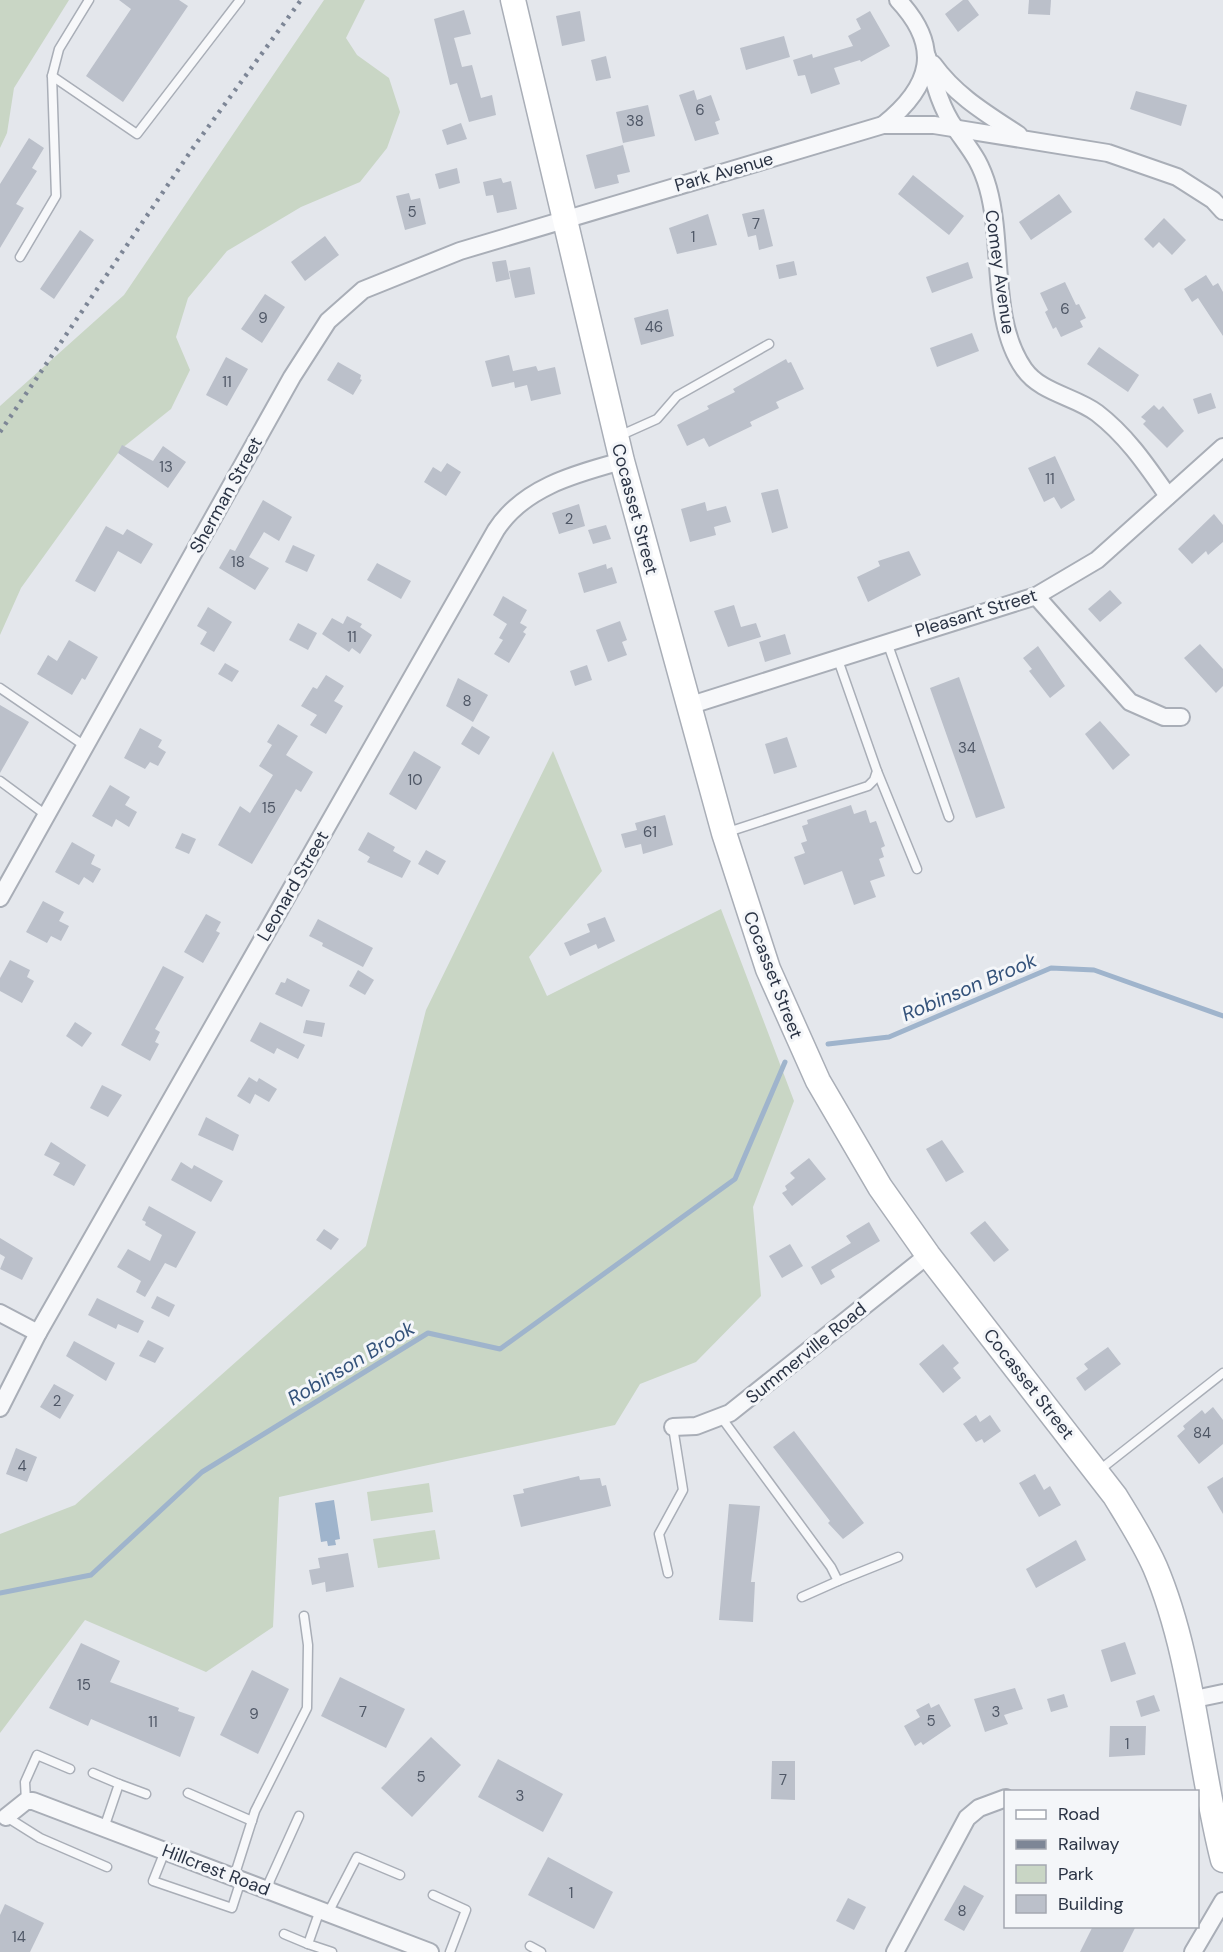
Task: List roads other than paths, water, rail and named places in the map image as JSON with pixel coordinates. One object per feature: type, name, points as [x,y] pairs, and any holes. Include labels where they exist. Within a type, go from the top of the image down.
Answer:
[{"type":"main road","name":"Cocasset Street","points":[[513,0],[622,461],[688,706],[754,931],[798,1042],[859,1155],[928,1255],[1097,1472],[1137,1531],[1155,1568],[1178,1641],[1190,1700],[1203,1801],[1223,1860]]},
{"type":"street","points":[[898,0],[919,24],[944,109],[955,128]]},
{"type":"street","name":"Park Avenue","points":[[884,125],[900,111],[914,93],[927,56]]},
{"type":"street","points":[[927,56],[945,81],[965,100],[1023,138]]},
{"type":"street","name":"Park Avenue","points":[[564,219],[884,125],[934,125],[1108,153],[1155,168],[1195,188],[1213,200],[1223,211]]},
{"type":"street","name":"Comey Avenue","points":[[955,128],[970,145],[981,166],[988,189],[996,231],[1003,323],[1016,357],[1026,372],[1045,388],[1088,407],[1115,429],[1134,449],[1168,496]]},
{"type":"street","name":"Sherman Street","points":[[0,898],[286,387],[328,321],[363,290],[460,251],[564,219]]},
{"type":"street","name":"Pleasant Street","points":[[688,706],[887,641],[1036,596],[1097,560],[1223,447]]},
{"type":"street","name":"Leonard Street","points":[[0,1408],[38,1333],[506,514],[518,503],[571,475],[622,461]]},
{"type":"street","points":[[1036,596],[1130,702],[1164,717],[1181,717]]},
{"type":"street","name":"Summerville Road","points":[[673,1427],[696,1426],[721,1418],[928,1255]]},
{"type":"street","points":[[0,1313],[38,1333]]},
{"type":"street","points":[[1190,1700],[1223,1693]]},
{"type":"street","points":[[895,1952],[967,1818],[979,1808],[1004,1798]]},
{"type":"street","points":[[3,1815],[26,1801]]},
{"type":"street","name":"Hillcrest Road","points":[[26,1801],[33,1801],[324,1911],[402,1947],[430,1952]]},
{"type":"street","points":[[1193,1952],[1223,1900]]},
{"type":"lane","points":[[20,257],[56,195],[52,76],[59,49],[89,0]]},
{"type":"lane","points":[[52,76],[137,134],[240,0]]},
{"type":"lane","points":[[616,437],[657,419],[677,396],[769,344]]},
{"type":"lane","points":[[887,641],[949,818]]},
{"type":"lane","points":[[837,657],[878,771],[917,869]]},
{"type":"lane","points":[[0,688],[85,746]]},
{"type":"lane","points":[[724,833],[868,786],[878,771]]},
{"type":"lane","points":[[0,781],[46,815]]},
{"type":"lane","points":[[1097,1472],[1223,1373]]},
{"type":"lane","points":[[721,1418],[831,1568],[838,1581]]},
{"type":"lane","points":[[668,1573],[659,1534],[683,1490],[673,1427]]},
{"type":"lane","points":[[802,1597],[898,1557]]},
{"type":"lane","points":[[165,1851],[153,1881],[232,1908],[252,1821],[307,1708],[308,1645],[304,1616]]},
{"type":"lane","points":[[26,1801],[25,1782],[37,1755],[70,1769]]},
{"type":"lane","points":[[93,1773],[146,1794]]},
{"type":"lane","points":[[104,1828],[119,1784]]},
{"type":"lane","points":[[188,1793],[252,1821]]},
{"type":"lane","points":[[3,1815],[40,1838],[106,1867]]},
{"type":"lane","points":[[267,1889],[299,1816]]},
{"type":"lane","points":[[308,1944],[324,1911],[357,1857],[400,1875]]},
{"type":"lane","points":[[433,1896],[466,1910],[450,1952]]},
{"type":"lane","points":[[284,1934],[332,1952]]},
{"type":"lane","points":[[530,1946],[541,1952]]},
{"type":"water","points":[[334,1500],[340,1539],[335,1540],[336,1545],[328,1546],[327,1541],[321,1542],[315,1503]]},
{"type":"waterway","name":"Robinson Brook","points":[[828,1044],[889,1037],[1051,968],[1094,970],[1223,1016]]},
{"type":"waterway","name":"Robinson Brook","points":[[0,1593],[91,1575],[202,1472],[428,1333],[500,1349],[735,1179],[785,1062]]},
{"type":"railway","points":[[0,432],[195,145],[301,0]]}]
